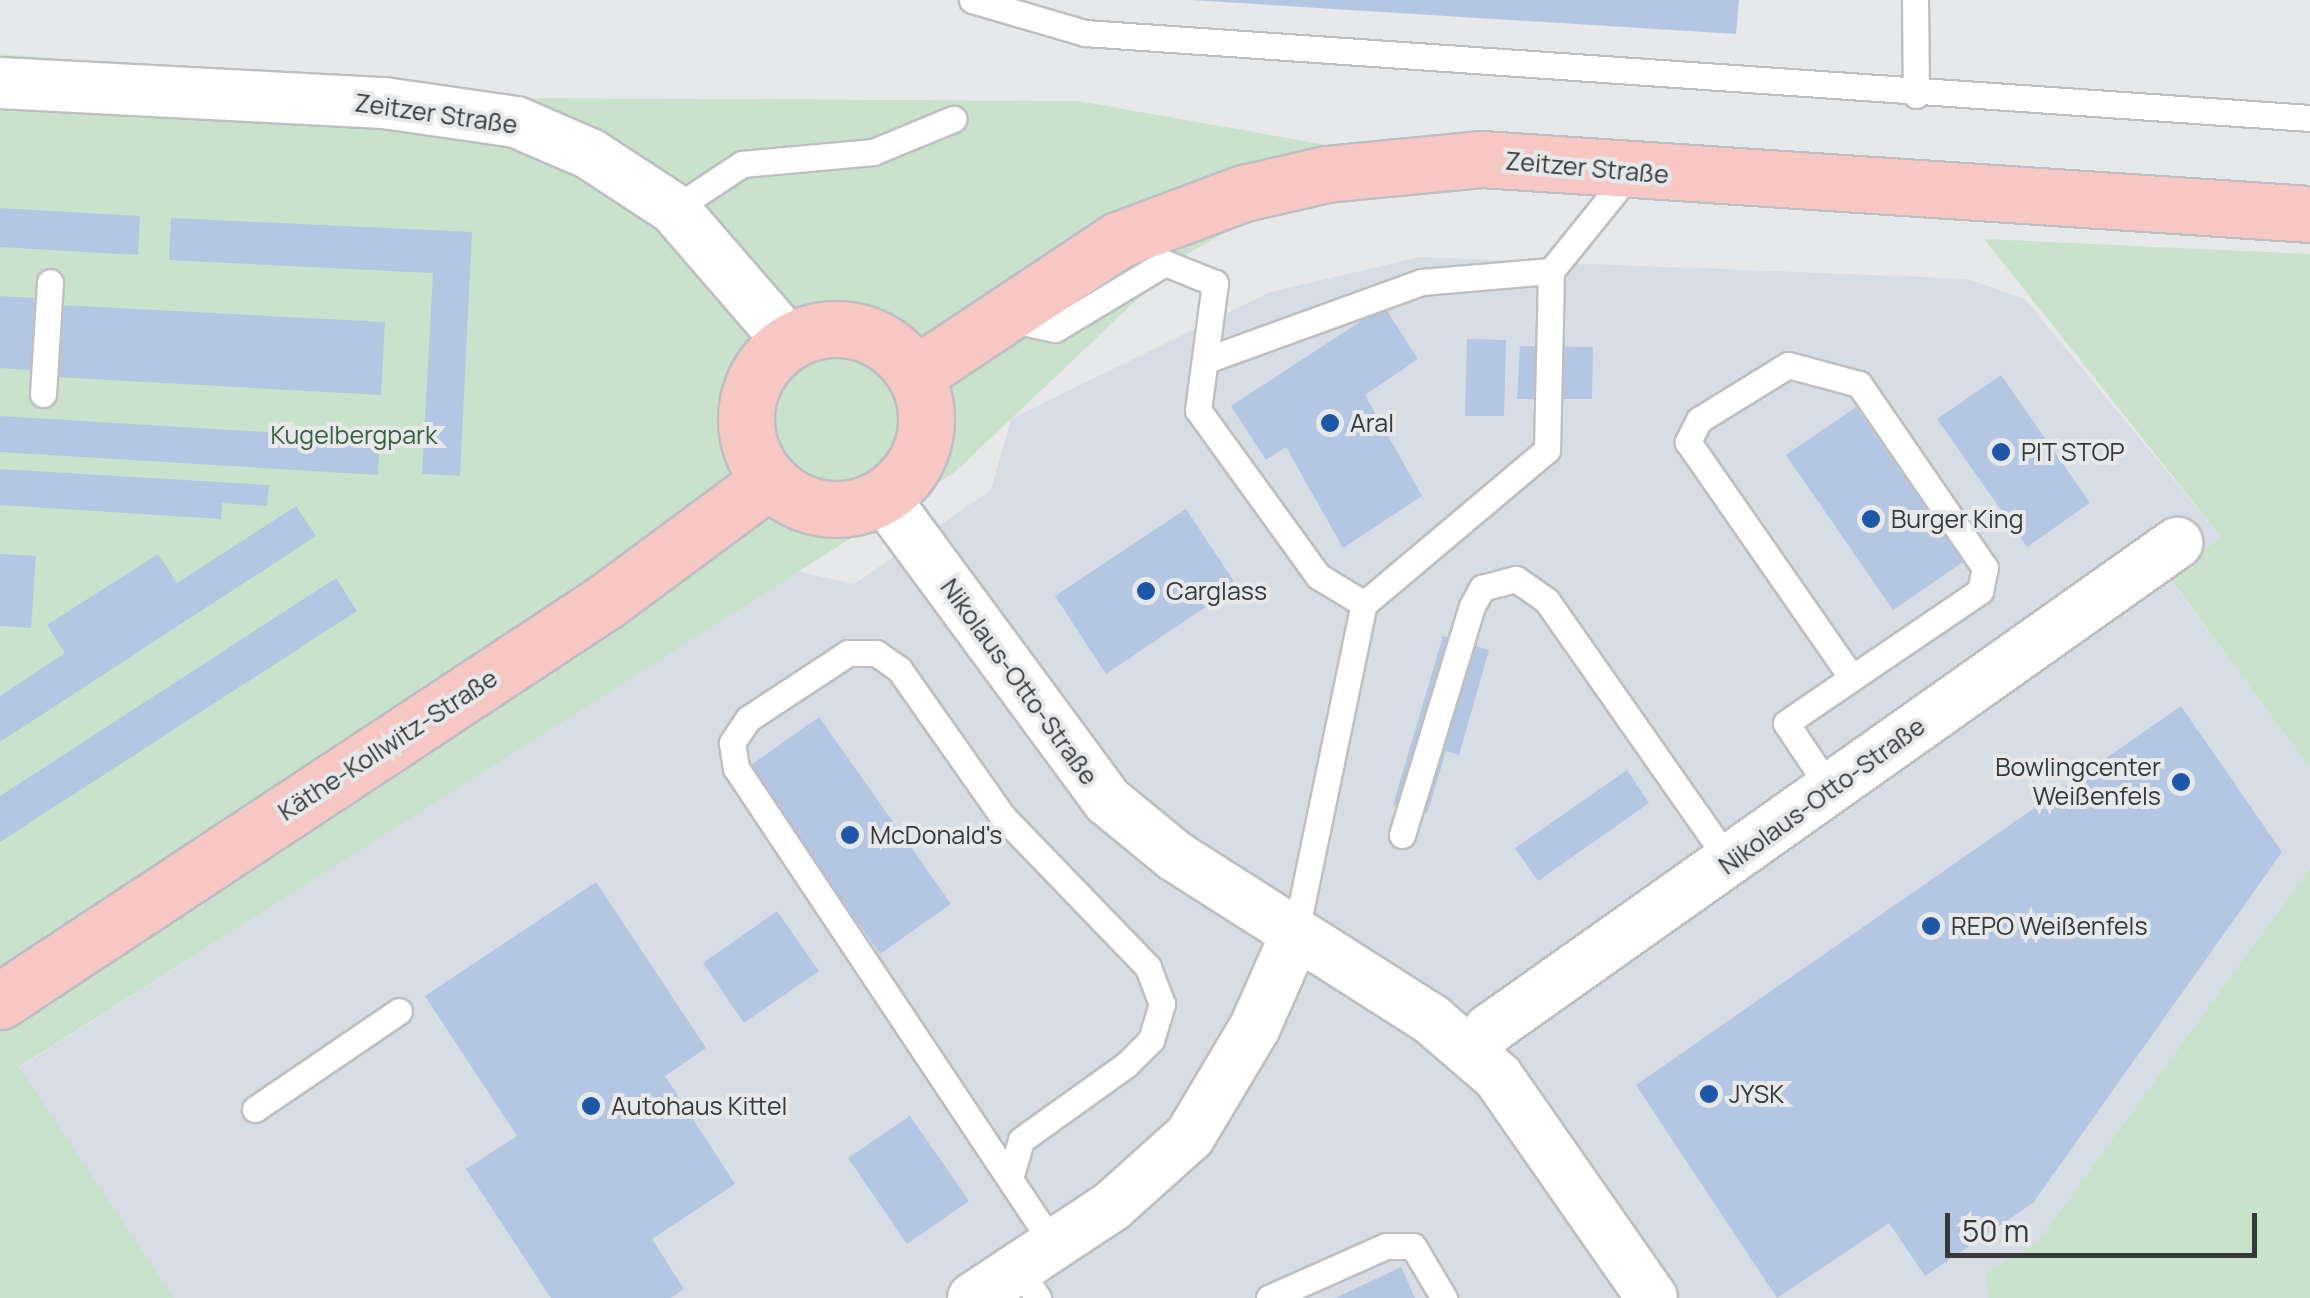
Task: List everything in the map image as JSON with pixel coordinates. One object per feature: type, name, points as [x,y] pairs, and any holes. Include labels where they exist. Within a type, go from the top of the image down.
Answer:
[{"type":"main road","name":"Zeitzer Straße","points":[[915,375],[1118,240],[1289,181],[1482,159],[1631,172],[2310,214]]},
{"type":"main road","points":[[858,331],[891,348],[915,375],[923,442],[882,496],[823,508],[770,480],[752,450],[749,398],[788,342],[858,331]]},
{"type":"main road","name":"Käthe-Kollwitz-Straße","points":[[0,1001],[605,602],[770,480]]},
{"type":"street","name":"Zeitzer Straße","points":[[0,83],[384,103],[516,122],[590,154],[674,208],[788,342]]},
{"type":"street","name":"Nikolaus-Otto-Straße","points":[[882,496],[1108,801],[1295,936],[1470,1053],[1498,1077],[1652,1298]]},
{"type":"street","name":"Nikolaus-Otto-Straße","points":[[1470,1053],[1490,1029],[2177,543]]},
{"type":"street","points":[[972,1298],[1037,1270],[1190,1136],[1256,1027],[1295,936]]},
{"type":"lane","points":[[972,0],[1086,33],[1916,94],[2310,118]]},
{"type":"lane","points":[[1915,0],[1916,94]]},
{"type":"lane","points":[[674,208],[742,164],[873,152],[954,119]]},
{"type":"lane","points":[[1295,936],[1364,604],[1547,450],[1551,270],[1631,172]]},
{"type":"lane","points":[[999,318],[1054,328],[1165,263],[1214,283],[1209,359],[1198,410],[1318,576],[1364,604]]},
{"type":"lane","points":[[1209,359],[1422,282],[1551,270]]},
{"type":"lane","points":[[43,394],[50,282]]},
{"type":"lane","points":[[1830,789],[1786,723],[1980,591],[1985,568],[1859,384],[1788,365],[1699,420],[1688,442],[1852,678]]},
{"type":"lane","points":[[1402,835],[1472,606],[1482,588],[1516,579],[1547,601],[1730,862]]},
{"type":"lane","points":[[1011,1175],[1021,1140],[1127,1064],[1150,1040],[1162,1004],[1148,967],[1003,817],[899,669],[876,653],[848,653],[748,719],[732,743],[736,768],[1011,1175],[1037,1270]]},
{"type":"lane","points":[[256,1109],[399,1011]]},
{"type":"lane","points":[[1270,1298],[1386,1246],[1413,1246],[1444,1298]]},
{"type":"shaded area","points":[[1420,257],[1968,279],[2025,299],[2221,537],[2170,579],[2310,768],[2310,868],[2037,1243],[1986,1273],[1988,1298],[174,1298],[19,1068],[796,571],[854,584],[991,490],[1011,419],[1270,292]]},
{"type":"green space","name":"Kugelbergpark","points":[[0,54],[519,98],[1078,101],[1366,152],[1182,257],[955,472],[19,1067],[174,1298],[0,1298]]},
{"type":"green space","points":[[1984,239],[2310,254],[2310,768],[2170,578],[2221,537]]},
{"type":"green space","points":[[2310,868],[2310,1298],[1988,1298],[1986,1273],[2037,1243]]},
{"type":"building","points":[[1191,0],[1739,0],[1736,34]]},
{"type":"building","points":[[0,208],[140,216],[138,255],[0,247]]},
{"type":"building","points":[[171,218],[472,232],[460,476],[422,474],[433,273],[169,260]]},
{"type":"building","points":[[0,296],[35,298],[31,370],[0,368]]},
{"type":"building","points":[[60,305],[385,322],[381,395],[56,377]]},
{"type":"building","points":[[1384,306],[1418,359],[1365,395],[1422,496],[1343,548],[1286,447],[1266,460],[1231,406]]},
{"type":"building","points":[[1467,339],[1506,340],[1504,416],[1465,416]]},
{"type":"building","points":[[1520,346],[1593,347],[1592,399],[1517,399]]},
{"type":"building","points":[[2001,375],[2090,503],[2027,547],[1937,419]]},
{"type":"building","points":[[1856,407],[1963,562],[1893,610],[1786,455]]},
{"type":"building","points":[[0,416],[380,439],[378,475],[0,452]]},
{"type":"building","points":[[0,469],[269,485],[267,506],[222,503],[221,519],[0,505]]},
{"type":"building","points":[[296,506],[316,536],[0,742],[0,696],[65,653],[47,625],[158,554],[177,583]]},
{"type":"building","name":"Carglass","points":[[1186,509],[1237,586],[1106,674],[1055,596]]},
{"type":"building","points":[[0,554],[36,556],[31,628],[0,626]]},
{"type":"building","points":[[336,578],[357,611],[0,842],[0,796]]},
{"type":"building","points":[[1443,636],[1489,650],[1459,755],[1446,751],[1427,814],[1393,805]]},
{"type":"building","points":[[2181,706],[2282,852],[2033,1203],[1925,1276],[1889,1223],[1777,1298],[1636,1085]]},
{"type":"building","name":"McDonald's","points":[[819,717],[951,904],[880,954],[748,767]]},
{"type":"building","points":[[1627,770],[1649,803],[1538,881],[1515,848]]},
{"type":"building","name":"Autohaus Kittel","points":[[596,882],[706,1048],[665,1076],[735,1184],[652,1239],[684,1289],[671,1298],[551,1298],[466,1169],[517,1136],[425,996]]},
{"type":"building","points":[[777,911],[819,971],[744,1023],[703,963]]},
{"type":"building","points":[[910,1116],[969,1201],[907,1244],[848,1158]]},
{"type":"building","points":[[1401,1267],[1415,1298],[1335,1298]]},
{"type":"place","name":"Aral","points":[[1330,423]]},
{"type":"place","name":"PIT STOP","points":[[2001,452]]},
{"type":"place","name":"Burger King","points":[[1871,519]]},
{"type":"place","name":"Carglass","points":[[1146,591]]},
{"type":"place","name":"Bowlingcenter Weißenfels","points":[[2181,782]]},
{"type":"place","name":"McDonald's","points":[[850,835]]},
{"type":"place","name":"REPO Weißenfels","points":[[1931,926]]},
{"type":"place","name":"JYSK","points":[[1709,1094]]},
{"type":"place","name":"Autohaus Kittel","points":[[591,1106]]}]
